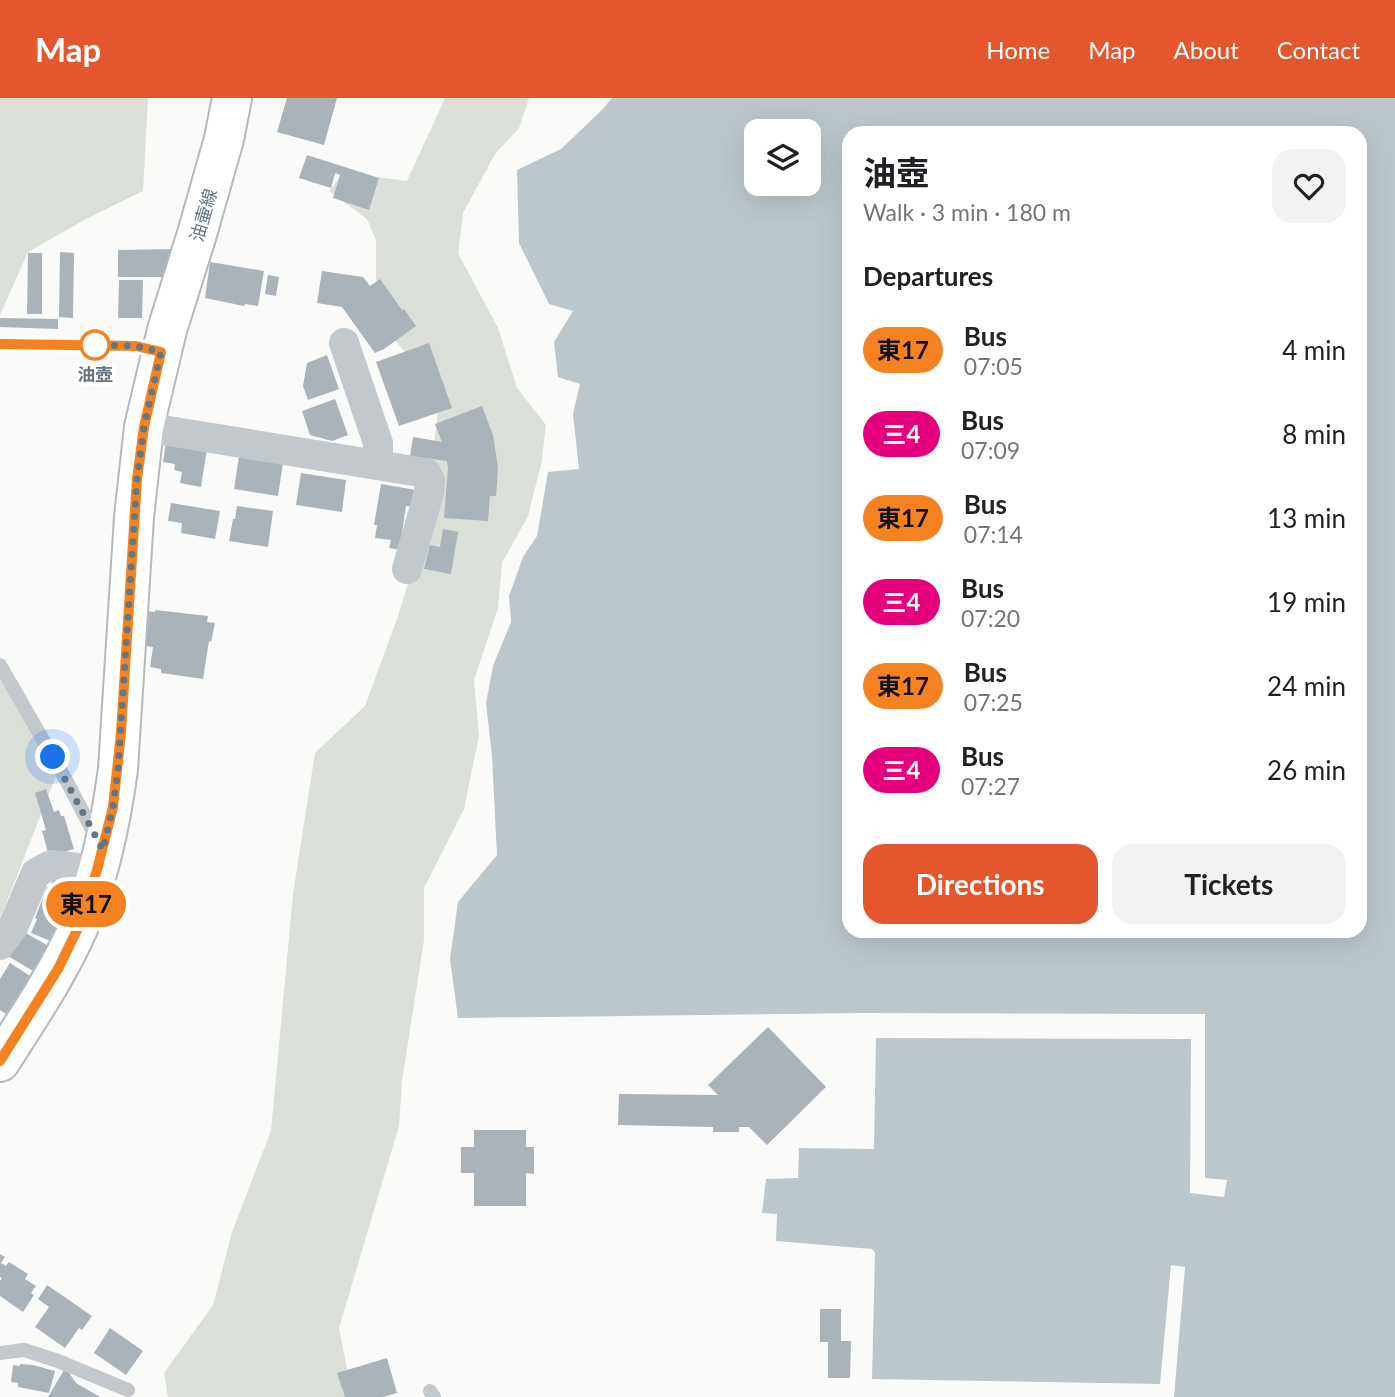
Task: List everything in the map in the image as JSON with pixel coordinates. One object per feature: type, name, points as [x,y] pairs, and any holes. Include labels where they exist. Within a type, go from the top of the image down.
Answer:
[{"type":"main road","name":"油壷線","points":[[0,1062],[58,969],[80,924],[113,807],[118,769],[134,517],[144,427],[164,341],[224,139],[232,98]]},
{"type":"street","points":[[344,342],[378,443],[378,465]]},
{"type":"street","points":[[144,427],[425,473],[430,480],[429,493],[407,569]]},
{"type":"street","points":[[0,945],[13,927],[36,873],[51,865],[100,860]]},
{"type":"lane","points":[[0,344],[136,346],[164,341]]},
{"type":"lane","points":[[0,666],[66,780],[100,860]]},
{"type":"lane","points":[[0,1353],[24,1350],[128,1390]]},
{"type":"shaded area","points":[[0,98],[148,98],[143,191],[28,252],[0,315]]},
{"type":"shaded area","points":[[445,98],[529,98],[519,128],[495,154],[463,213],[458,253],[498,328],[517,388],[546,425],[541,465],[528,516],[502,563],[498,608],[474,680],[479,736],[464,809],[424,888],[424,940],[402,1081],[399,1126],[339,1328],[349,1378],[357,1397],[168,1397],[164,1373],[213,1305],[232,1232],[271,1131],[293,894],[315,753],[365,706],[398,616],[423,535],[440,395],[395,340],[376,279],[376,240],[367,219],[329,191],[344,173],[407,181]]},
{"type":"shaded area","points":[[612,98],[1395,98],[1395,1397],[1174,1397],[1185,1267],[1171,1265],[1160,1384],[872,1379],[875,1253],[872,1249],[776,1241],[777,1214],[762,1213],[766,1179],[798,1178],[799,1148],[874,1149],[876,1038],[1191,1039],[1190,1193],[1224,1197],[1227,1180],[1205,1178],[1205,1014],[863,1013],[458,1018],[450,959],[458,902],[497,855],[492,756],[486,703],[493,666],[511,622],[509,596],[523,557],[537,536],[548,472],[579,469],[573,414],[580,384],[558,377],[554,342],[573,311],[549,304],[519,243],[517,170],[561,149]]},
{"type":"shaded area","points":[[0,680],[63,758],[0,919]]},
{"type":"building","points":[[287,98],[337,98],[324,145],[277,132]]},
{"type":"building","points":[[307,155],[379,178],[369,210],[333,198],[340,175],[335,173],[331,188],[299,178]]},
{"type":"building","points":[[174,249],[168,277],[118,277],[118,250]]},
{"type":"building","points":[[60,252],[74,253],[73,318],[59,317]]},
{"type":"building","points":[[28,253],[42,253],[42,314],[27,314]]},
{"type":"building","points":[[210,262],[264,271],[258,306],[205,298]]},
{"type":"building","points":[[322,271],[363,277],[370,286],[380,279],[416,326],[375,353],[342,307],[317,303]]},
{"type":"building","points":[[268,275],[279,277],[276,296],[265,294]]},
{"type":"building","points":[[119,280],[143,280],[142,318],[118,318]]},
{"type":"building","points":[[0,318],[58,319],[58,329],[0,327]]},
{"type":"building","points":[[429,343],[452,408],[399,426],[376,362]]},
{"type":"building","points":[[327,355],[339,389],[308,400],[303,386],[307,363]]},
{"type":"building","points":[[335,399],[348,435],[332,441],[310,435],[302,411]]},
{"type":"building","points":[[482,406],[493,435],[498,468],[496,496],[490,496],[488,521],[444,518],[447,461],[410,456],[413,437],[442,442],[435,424]]},
{"type":"building","points":[[166,442],[207,449],[201,487],[180,483],[182,472],[174,470],[175,464],[163,462]]},
{"type":"building","points":[[239,456],[283,463],[278,496],[234,489]]},
{"type":"building","points":[[301,473],[346,480],[342,512],[296,505]]},
{"type":"building","points":[[381,484],[416,490],[414,507],[406,506],[402,550],[389,548],[391,540],[375,538],[377,525],[374,525]]},
{"type":"building","points":[[171,503],[220,511],[215,539],[181,533],[182,523],[168,521]]},
{"type":"building","points":[[237,506],[273,511],[268,547],[229,541]]},
{"type":"building","points":[[443,529],[458,532],[451,574],[424,569],[430,545],[440,547]]},
{"type":"building","points":[[147,611],[208,616],[207,622],[215,623],[203,679],[161,673],[161,669],[150,667],[153,647],[145,646]]},
{"type":"building","points":[[46,789],[54,812],[59,810],[61,816],[64,816],[74,849],[49,856],[42,831],[46,830],[35,793]]},
{"type":"building","points":[[54,878],[72,882],[66,897],[70,898],[53,942],[31,933],[47,887],[49,888]]},
{"type":"building","points":[[22,931],[47,945],[33,971],[8,956]]},
{"type":"building","points":[[10,963],[30,976],[6,1014],[0,1010],[0,979]]},
{"type":"building","points":[[768,1027],[826,1087],[767,1145],[749,1127],[739,1127],[739,1132],[713,1132],[713,1127],[618,1125],[619,1094],[718,1095],[708,1085]]},
{"type":"building","points":[[474,1130],[526,1130],[526,1147],[534,1147],[534,1174],[526,1173],[526,1206],[474,1206],[474,1173],[461,1173],[461,1147],[474,1147]]},
{"type":"building","points":[[0,1254],[5,1257],[1,1263],[6,1266],[9,1262],[28,1274],[25,1279],[36,1286],[31,1293],[34,1295],[23,1312],[0,1296]]},
{"type":"building","points":[[47,1285],[92,1316],[82,1330],[79,1328],[65,1348],[35,1327],[49,1307],[38,1299]]},
{"type":"building","points":[[820,1309],[841,1309],[841,1341],[851,1341],[850,1378],[828,1378],[828,1342],[820,1342]]},
{"type":"building","points":[[110,1328],[143,1351],[126,1375],[94,1353]]},
{"type":"building","points":[[387,1358],[397,1393],[383,1397],[345,1397],[337,1373]]},
{"type":"building","points":[[13,1365],[55,1371],[49,1393],[18,1387],[18,1383],[11,1382]]},
{"type":"building","points":[[64,1370],[67,1370],[76,1383],[100,1397],[48,1397]]},
{"type":"bus line","name":"東17","points":[[0,344],[136,346],[161,352],[144,427],[137,479],[121,733],[113,807],[80,924],[58,969],[0,1061]]},
{"type":"place","name":"油壺","points":[[95,345]]},
{"type":"route","points":[[53,757],[103,850],[118,769],[139,462],[161,352],[136,346],[82,345],[95,345]]}]
